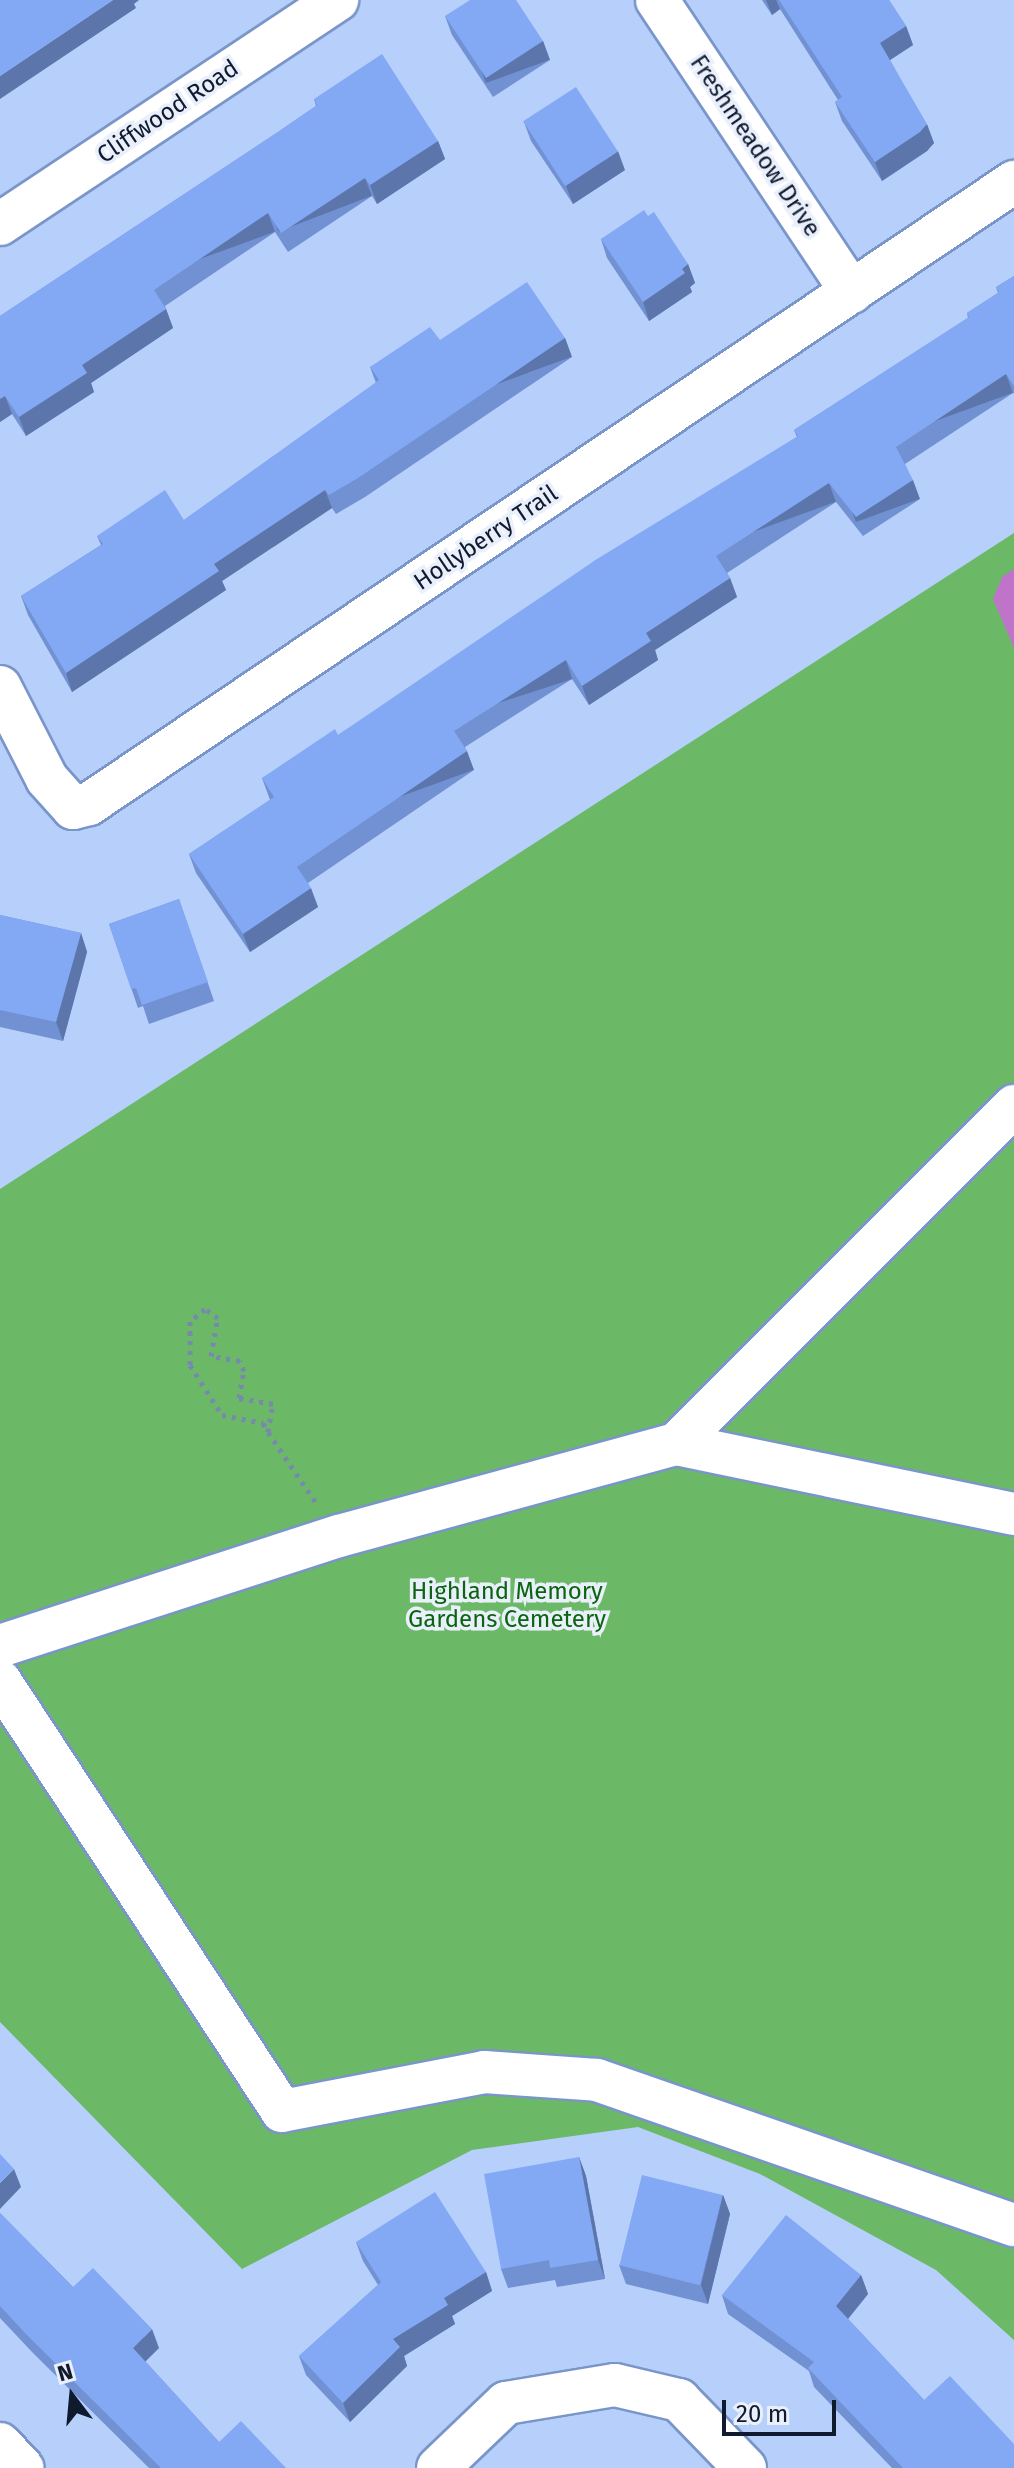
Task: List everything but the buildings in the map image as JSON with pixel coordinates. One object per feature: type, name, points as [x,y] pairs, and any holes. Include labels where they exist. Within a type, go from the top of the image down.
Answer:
[{"type":"street","name":"Cliffwood Road","points":[[0,224],[337,0]]},
{"type":"street","name":"Freshmeadow Drive","points":[[657,0],[852,292]]},
{"type":"street","name":"Hollyberry Trail","points":[[0,687],[47,779],[73,808],[89,804],[1014,182]]},
{"type":"street","points":[[676,1444],[1014,1106]]},
{"type":"street","points":[[0,1646],[339,1536],[676,1444],[1014,1514]]},
{"type":"street","points":[[0,1681],[282,2111],[484,2072],[597,2080],[1014,2225]]},
{"type":"street","points":[[438,2468],[506,2403],[615,2385],[679,2400],[745,2468]]},
{"type":"street","points":[[0,2444],[22,2468]]},
{"type":"path","points":[[268,1432],[273,1404],[239,1398],[244,1371],[240,1361],[211,1356],[218,1318],[205,1309],[190,1321],[190,1365],[222,1415],[263,1423],[268,1432],[339,1536]]},
{"type":"green space","name":"Highland Memory Gardens Cemetery","points":[[1014,533],[1014,2340],[936,2270],[760,2174],[638,2127],[472,2150],[242,2269],[0,2022],[0,1189]]},
{"type":"shaded area","points":[[1014,569],[1014,648],[993,599],[1002,577]]}]
